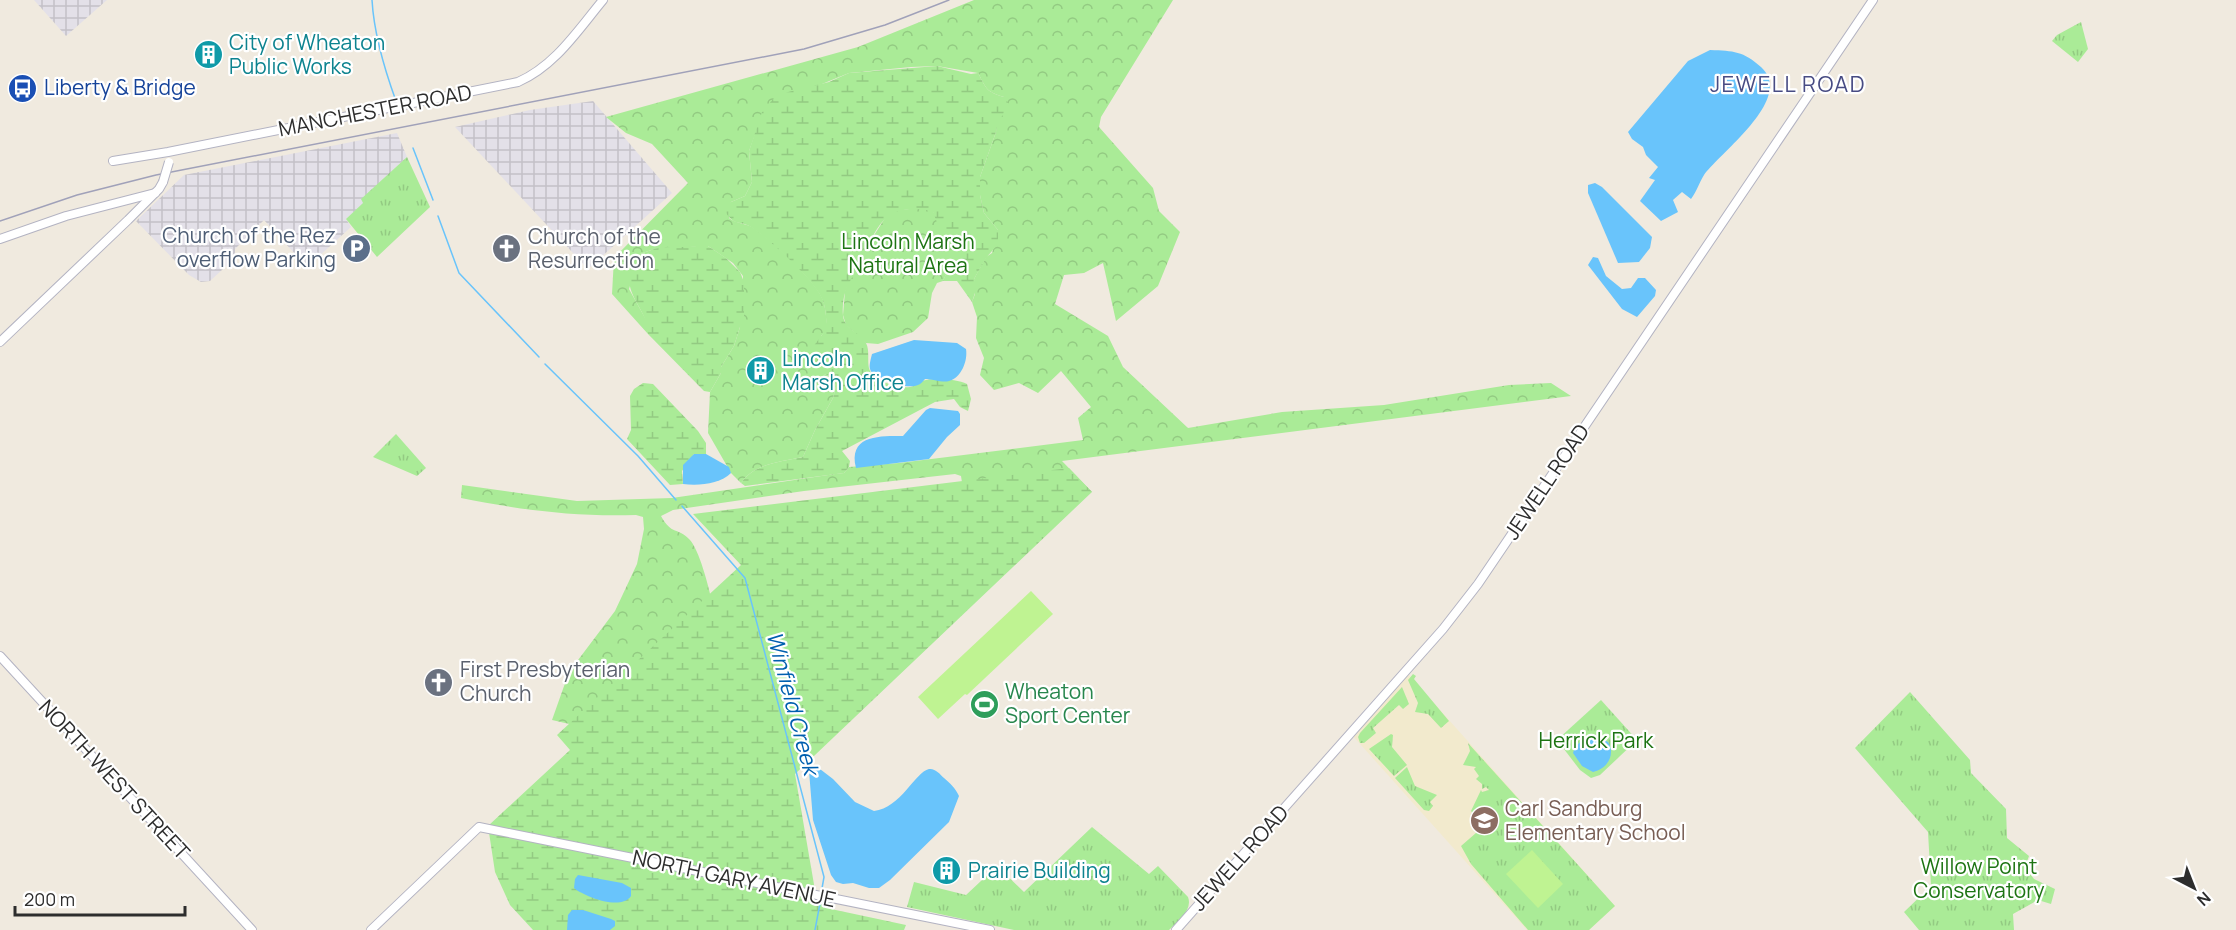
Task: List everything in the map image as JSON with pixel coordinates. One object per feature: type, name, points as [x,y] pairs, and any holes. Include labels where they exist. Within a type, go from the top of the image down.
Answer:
[{"type":"street","name":"MANCHESTER ROAD","points":[[113,161],[518,82],[549,64],[603,0]]},
{"type":"street","name":"JEWELL ROAD","points":[[1176,930],[1443,630],[1478,584],[1873,0]]},
{"type":"street","points":[[0,342],[155,193],[163,182],[169,162],[168,152]]},
{"type":"street","points":[[0,239],[66,216],[155,193]]},
{"type":"street","name":"NORTH WEST STREET","points":[[0,656],[252,930]]},
{"type":"street","name":"NORTH GARY AVENUE","points":[[371,930],[479,827],[990,930]]},
{"type":"shaded area","points":[[34,0],[107,0],[66,36]]},
{"type":"shaded area","points":[[593,101],[672,193],[588,269],[455,127],[530,110]]},
{"type":"shaded area","points":[[397,133],[407,157],[362,199],[364,203],[346,219],[351,227],[307,267],[264,220],[235,249],[235,258],[210,281],[201,282],[189,275],[136,221],[184,175]]},
{"type":"shaded area","name":"Carl Sandburg Elementary School","points":[[1407,673],[1615,906],[1589,930],[1527,930],[1352,735]]},
{"type":"green space","points":[[974,0],[1173,0],[1101,117],[1099,127],[1153,188],[1159,211],[1180,232],[1158,286],[1116,321],[1103,263],[1084,273],[1064,275],[1055,304],[1108,336],[1123,367],[1188,428],[1282,412],[1384,405],[1509,385],[1551,383],[1571,396],[1062,461],[1092,492],[963,489],[961,476],[955,474],[804,491],[673,510],[661,516],[668,526],[685,535],[693,544],[712,602],[578,726],[552,720],[569,672],[615,611],[637,564],[644,529],[643,517],[548,512],[483,502],[461,498],[462,485],[577,501],[672,498],[844,473],[849,467],[1083,440],[1078,418],[1091,407],[1061,371],[1038,393],[1019,383],[994,390],[980,375],[984,358],[976,338],[977,317],[972,302],[975,294],[974,279],[986,257],[992,253],[998,230],[984,213],[980,195],[980,177],[997,123],[1004,110],[1004,97],[987,89],[978,73],[937,66],[849,73],[817,86],[756,132],[749,151],[752,182],[745,196],[731,202],[729,218],[758,231],[791,260],[811,282],[823,300],[828,329],[821,336],[824,374],[832,377],[836,386],[833,398],[803,457],[761,467],[741,483],[731,473],[708,433],[710,392],[721,373],[721,367],[734,346],[740,327],[743,276],[733,263],[708,246],[654,249],[640,254],[629,289],[649,325],[648,334],[612,294],[614,258],[688,183],[652,144],[626,133],[606,117],[858,47]]},
{"type":"green space","points":[[2081,22],[2088,49],[2078,62],[2052,41],[2057,35]]},
{"type":"green space","points":[[937,66],[971,74],[978,73],[987,89],[1004,97],[1009,104],[998,123],[980,177],[980,195],[984,213],[998,230],[998,244],[986,258],[974,279],[977,287],[972,302],[957,281],[943,281],[947,272],[948,254],[933,212],[914,209],[897,212],[886,218],[871,240],[847,287],[843,300],[843,316],[847,325],[866,343],[870,371],[875,377],[900,387],[912,386],[931,379],[963,382],[967,384],[971,399],[968,411],[960,407],[954,399],[935,402],[842,451],[850,461],[844,473],[745,486],[741,483],[761,467],[803,457],[833,398],[836,386],[832,377],[824,374],[812,364],[813,347],[827,328],[824,304],[819,293],[802,272],[769,241],[751,227],[731,219],[725,211],[731,202],[745,196],[752,182],[749,151],[762,112],[774,98],[788,92],[829,82],[849,73]]},
{"type":"green space","points":[[407,157],[430,207],[377,257],[346,219],[363,203],[361,199]]},
{"type":"green space","name":"Lincoln Marsh Natural Area","points":[[924,208],[933,211],[944,234],[949,257],[943,281],[937,283],[932,293],[928,318],[913,332],[878,344],[866,343],[846,325],[843,315],[845,291],[849,280],[862,262],[869,243],[887,215],[895,210]]},
{"type":"green space","points":[[708,246],[726,258],[740,272],[744,282],[744,324],[740,327],[734,346],[721,367],[721,373],[710,392],[704,391],[648,334],[645,319],[629,281],[632,262],[640,254],[660,248]]},
{"type":"green space","points":[[643,383],[653,384],[698,431],[706,443],[706,454],[694,454],[682,471],[683,484],[670,485],[627,439],[631,430],[630,396],[634,389]]},
{"type":"green space","points":[[396,434],[426,468],[417,476],[373,457]]},
{"type":"green space","points":[[1069,468],[1092,492],[795,774],[816,896],[829,898],[831,909],[906,925],[904,930],[533,930],[510,905],[495,872],[488,826],[570,750],[557,735],[741,565],[693,514]]},
{"type":"green space","points":[[1031,591],[1053,614],[967,695],[965,694],[938,719],[918,697]]},
{"type":"green space","points":[[1413,674],[1416,676],[1414,679],[1449,721],[1441,728],[1428,714],[1415,712],[1418,703],[1408,680]]},
{"type":"green space","points":[[1402,687],[1409,704],[1403,709],[1399,705],[1373,728],[1376,733],[1364,743],[1360,743],[1358,737],[1360,733]]},
{"type":"green space","name":"Willow Point Conservatory","points":[[1910,692],[1970,760],[1971,773],[2006,809],[2007,838],[2029,856],[2025,867],[2034,879],[2055,889],[2051,904],[2038,900],[2013,914],[2014,930],[1919,930],[1904,912],[1931,886],[1928,832],[1855,748]]},
{"type":"green space","name":"Herrick Park","points":[[1601,700],[1637,740],[1600,775],[1591,778],[1580,770],[1557,740]]},
{"type":"green space","points":[[1391,734],[1393,735],[1392,747],[1407,765],[1394,776],[1369,749]]},
{"type":"green space","points":[[1468,743],[1615,906],[1589,930],[1528,930],[1471,864],[1461,846],[1484,826],[1471,811],[1481,790],[1482,792],[1489,790],[1486,787],[1482,789],[1482,784],[1476,779],[1479,776],[1474,769],[1476,767],[1463,765],[1470,751]]},
{"type":"green space","points":[[1407,767],[1415,786],[1437,795],[1430,802],[1433,806],[1429,811],[1424,810],[1395,778]]},
{"type":"green space","points":[[1092,827],[1149,874],[1158,866],[1188,897],[1187,911],[1169,930],[1014,930],[907,907],[914,882],[966,895],[997,866],[1024,892]]},
{"type":"green space","points":[[1532,850],[1563,884],[1538,908],[1506,874]]},
{"type":"water","points":[[1710,50],[1738,53],[1755,62],[1769,80],[1769,94],[1752,124],[1704,175],[1691,199],[1682,192],[1673,200],[1678,212],[1661,221],[1640,201],[1655,180],[1649,178],[1658,167],[1628,132],[1688,61]]},
{"type":"water","points":[[1595,183],[1602,187],[1652,237],[1650,248],[1639,262],[1618,263],[1588,193],[1588,185]]},
{"type":"water","points":[[1593,257],[1598,258],[1606,276],[1622,289],[1631,288],[1638,278],[1645,278],[1656,290],[1655,296],[1637,317],[1622,309],[1588,265]]},
{"type":"water","points":[[914,340],[957,343],[966,349],[965,364],[960,373],[949,381],[925,379],[919,385],[907,386],[877,377],[870,369],[872,354]]},
{"type":"water","points":[[930,408],[958,411],[960,425],[929,459],[856,468],[855,457],[861,443],[875,437],[903,436]]},
{"type":"water","points":[[694,454],[706,454],[729,467],[731,473],[721,480],[709,483],[683,484],[683,465]]},
{"type":"water","points":[[1594,735],[1608,742],[1611,752],[1606,765],[1593,772],[1582,766],[1573,753],[1580,742]]},
{"type":"water","points":[[816,766],[833,779],[855,802],[874,811],[892,804],[918,776],[929,769],[939,773],[953,786],[959,796],[949,822],[890,880],[879,888],[869,888],[853,883],[843,884],[836,882],[831,875],[813,820],[809,771]]},
{"type":"water","points":[[578,875],[622,883],[631,888],[631,896],[626,900],[611,902],[586,895],[574,888]]},
{"type":"water","points":[[572,910],[583,910],[611,919],[615,921],[615,926],[610,930],[567,930],[568,915]]},
{"type":"waterway","name":"Winfield Creek","points":[[372,0],[380,51],[396,101]]},
{"type":"waterway","name":"Winfield Creek","points":[[413,148],[433,200]]},
{"type":"waterway","name":"Winfield Creek","points":[[438,216],[459,273],[539,357]]},
{"type":"waterway","name":"Winfield Creek","points":[[545,364],[638,456],[676,500]]},
{"type":"waterway","name":"Winfield Creek","points":[[682,506],[745,578],[824,877],[821,894]]},
{"type":"waterway","name":"Winfield Creek","points":[[815,930],[821,898]]},
{"type":"railway","points":[[0,221],[77,195],[156,175],[804,49],[885,25],[949,0]]},
{"type":"place","name":"City of Wheaton Public Works","points":[[208,55]]},
{"type":"place","name":"Liberty & Bridge","points":[[23,88]]},
{"type":"place","name":"Church of the Rez overflow Parking","points":[[357,248]]},
{"type":"place","name":"Church of the Resurrection","points":[[507,249]]},
{"type":"place","name":"Lincoln Marsh Office","points":[[761,371]]},
{"type":"place","name":"First Presbyterian Church","points":[[439,682]]},
{"type":"place","name":"Wheaton Sport Center","points":[[984,704]]},
{"type":"place","name":"Carl Sandburg Elementary School","points":[[1484,821]]},
{"type":"place","name":"Prairie Building","points":[[947,871]]},
{"type":"district","name":"JEWELL ROAD","points":[[1788,84]]}]
